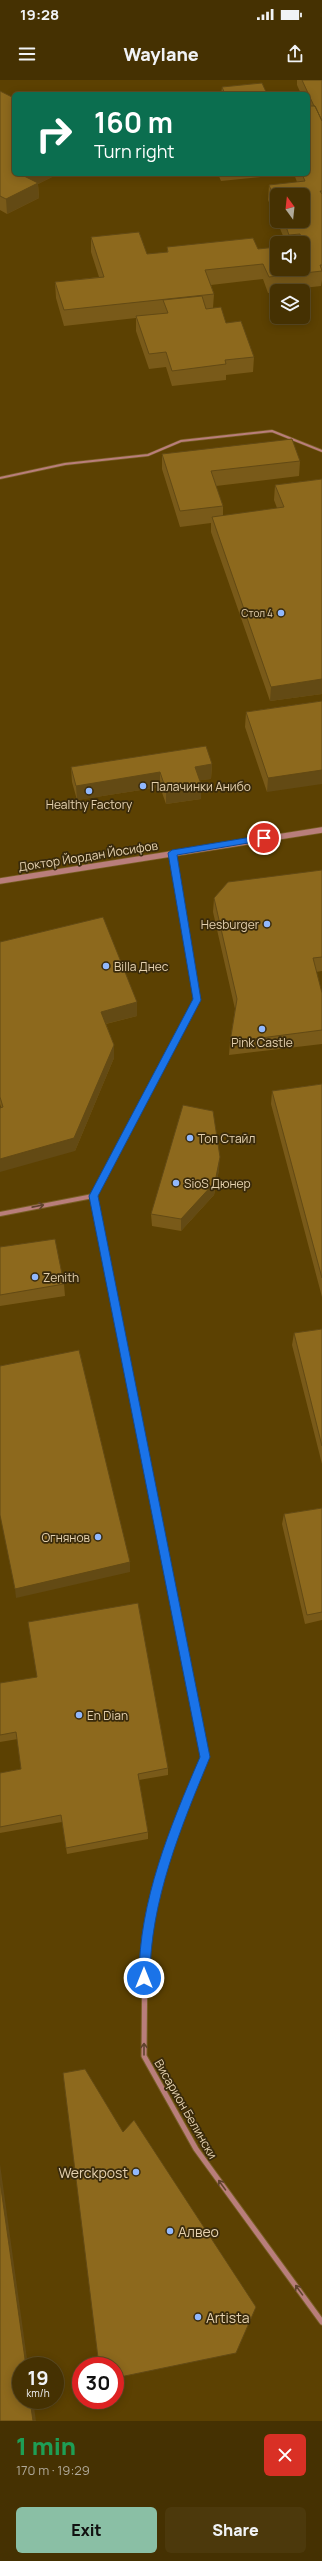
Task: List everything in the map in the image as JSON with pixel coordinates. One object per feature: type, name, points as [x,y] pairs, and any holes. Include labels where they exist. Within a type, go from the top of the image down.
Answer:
[{"type":"street","name":"Доктор Йордан Йосифов","points":[[0,881],[322,830]]},
{"type":"street","points":[[0,1214],[93,1196],[197,1000],[172,853]]},
{"type":"street","name":"Висарион Белински","points":[[93,1196],[205,1757],[171,1839],[145,1946],[144,2056],[196,2149],[322,2322]]},
{"type":"lane","points":[[0,478],[65,464],[148,455],[181,440],[272,431],[322,451]]},
{"type":"building","points":[[302,80],[322,80],[322,121],[310,97],[310,92],[308,92]]},
{"type":"building","points":[[262,83],[266,92],[224,92],[222,87]]},
{"type":"building","points":[[0,91],[12,97],[12,176],[24,176],[38,183],[6,199],[0,196]]},
{"type":"building","points":[[310,106],[315,106],[322,121],[322,191],[320,191],[322,194],[322,265],[320,265],[322,271],[310,272],[310,236],[301,236],[300,234],[289,235],[286,228],[310,228],[310,188],[270,188],[269,185],[305,181],[303,176],[310,176]]},
{"type":"building","points":[[139,232],[147,254],[168,252],[167,247],[253,238],[258,249],[270,248],[270,276],[278,276],[269,277],[263,264],[205,270],[214,294],[64,310],[55,282],[104,277],[91,237]]},
{"type":"building","points":[[202,296],[206,309],[221,307],[226,323],[241,321],[254,357],[225,360],[226,364],[172,371],[166,352],[149,354],[136,316],[168,313],[163,300]]},
{"type":"building","points":[[292,439],[300,461],[211,471],[223,506],[180,511],[162,454]]},
{"type":"building","name":"Стол 4","points":[[322,479],[322,679],[271,687],[212,517],[284,507],[275,485]]},
{"type":"building","points":[[322,701],[322,770],[268,778],[246,712]]},
{"type":"building","points":[[206,746],[212,764],[195,767],[201,784],[166,790],[160,772],[76,786],[71,767]]},
{"type":"building","points":[[322,870],[322,957],[313,958],[322,993],[322,1030],[230,1042],[237,999],[214,898],[228,882]]},
{"type":"building","points":[[103,917],[137,1002],[101,1012],[114,1045],[74,1138],[0,1159],[0,1108],[3,1107],[0,1097],[0,942]]},
{"type":"building","points":[[322,1084],[322,1278],[272,1091]]},
{"type":"building","points":[[183,1105],[213,1111],[220,1157],[215,1182],[181,1219],[151,1214]]},
{"type":"building","points":[[55,1239],[64,1284],[0,1295],[0,1247]]},
{"type":"building","points":[[322,1329],[322,1446],[294,1333]]},
{"type":"building","points":[[79,1350],[130,1562],[15,1589],[0,1515],[0,1366]]},
{"type":"building","points":[[322,1508],[322,1612],[307,1615],[284,1514]]},
{"type":"building","name":"En Dian","points":[[138,1603],[168,1768],[138,1774],[148,1832],[66,1848],[61,1815],[0,1827],[0,1773],[21,1769],[16,1732],[0,1735],[0,1683],[37,1677],[28,1622]]},
{"type":"building","points":[[85,2069],[123,2132],[134,2120],[256,2307],[236,2353],[124,2376],[124,2357],[98,2357],[63,2073]]},
{"type":"building","points":[[0,2181],[25,2357],[12,2357],[12,2409],[31,2409],[33,2421],[0,2421]]},
{"type":"place","name":"Стол 4","points":[[281,613]]},
{"type":"place","name":"Палачинки Анибо","points":[[143,786]]},
{"type":"place","name":"Healthy Factory","points":[[89,791]]},
{"type":"place","name":"Hesburger","points":[[267,924]]},
{"type":"place","name":"Billa Днес","points":[[106,966]]},
{"type":"place","name":"Pink Castle","points":[[262,1029]]},
{"type":"place","name":"Топ Стайл","points":[[190,1138]]},
{"type":"place","name":"SioS Дюнер","points":[[176,1183]]},
{"type":"place","name":"Zenith","points":[[35,1277]]},
{"type":"place","name":"Огнянов","points":[[98,1537]]},
{"type":"place","name":"En Dian","points":[[79,1715]]},
{"type":"place","name":"Werckpost","points":[[136,2172]]},
{"type":"place","name":"Алвео","points":[[170,2231]]},
{"type":"place","name":"Artista","points":[[198,2317]]},
{"type":"route","points":[[144,1978],[145,1946],[171,1839],[205,1757],[93,1196],[197,1000],[172,853],[264,838]]}]
